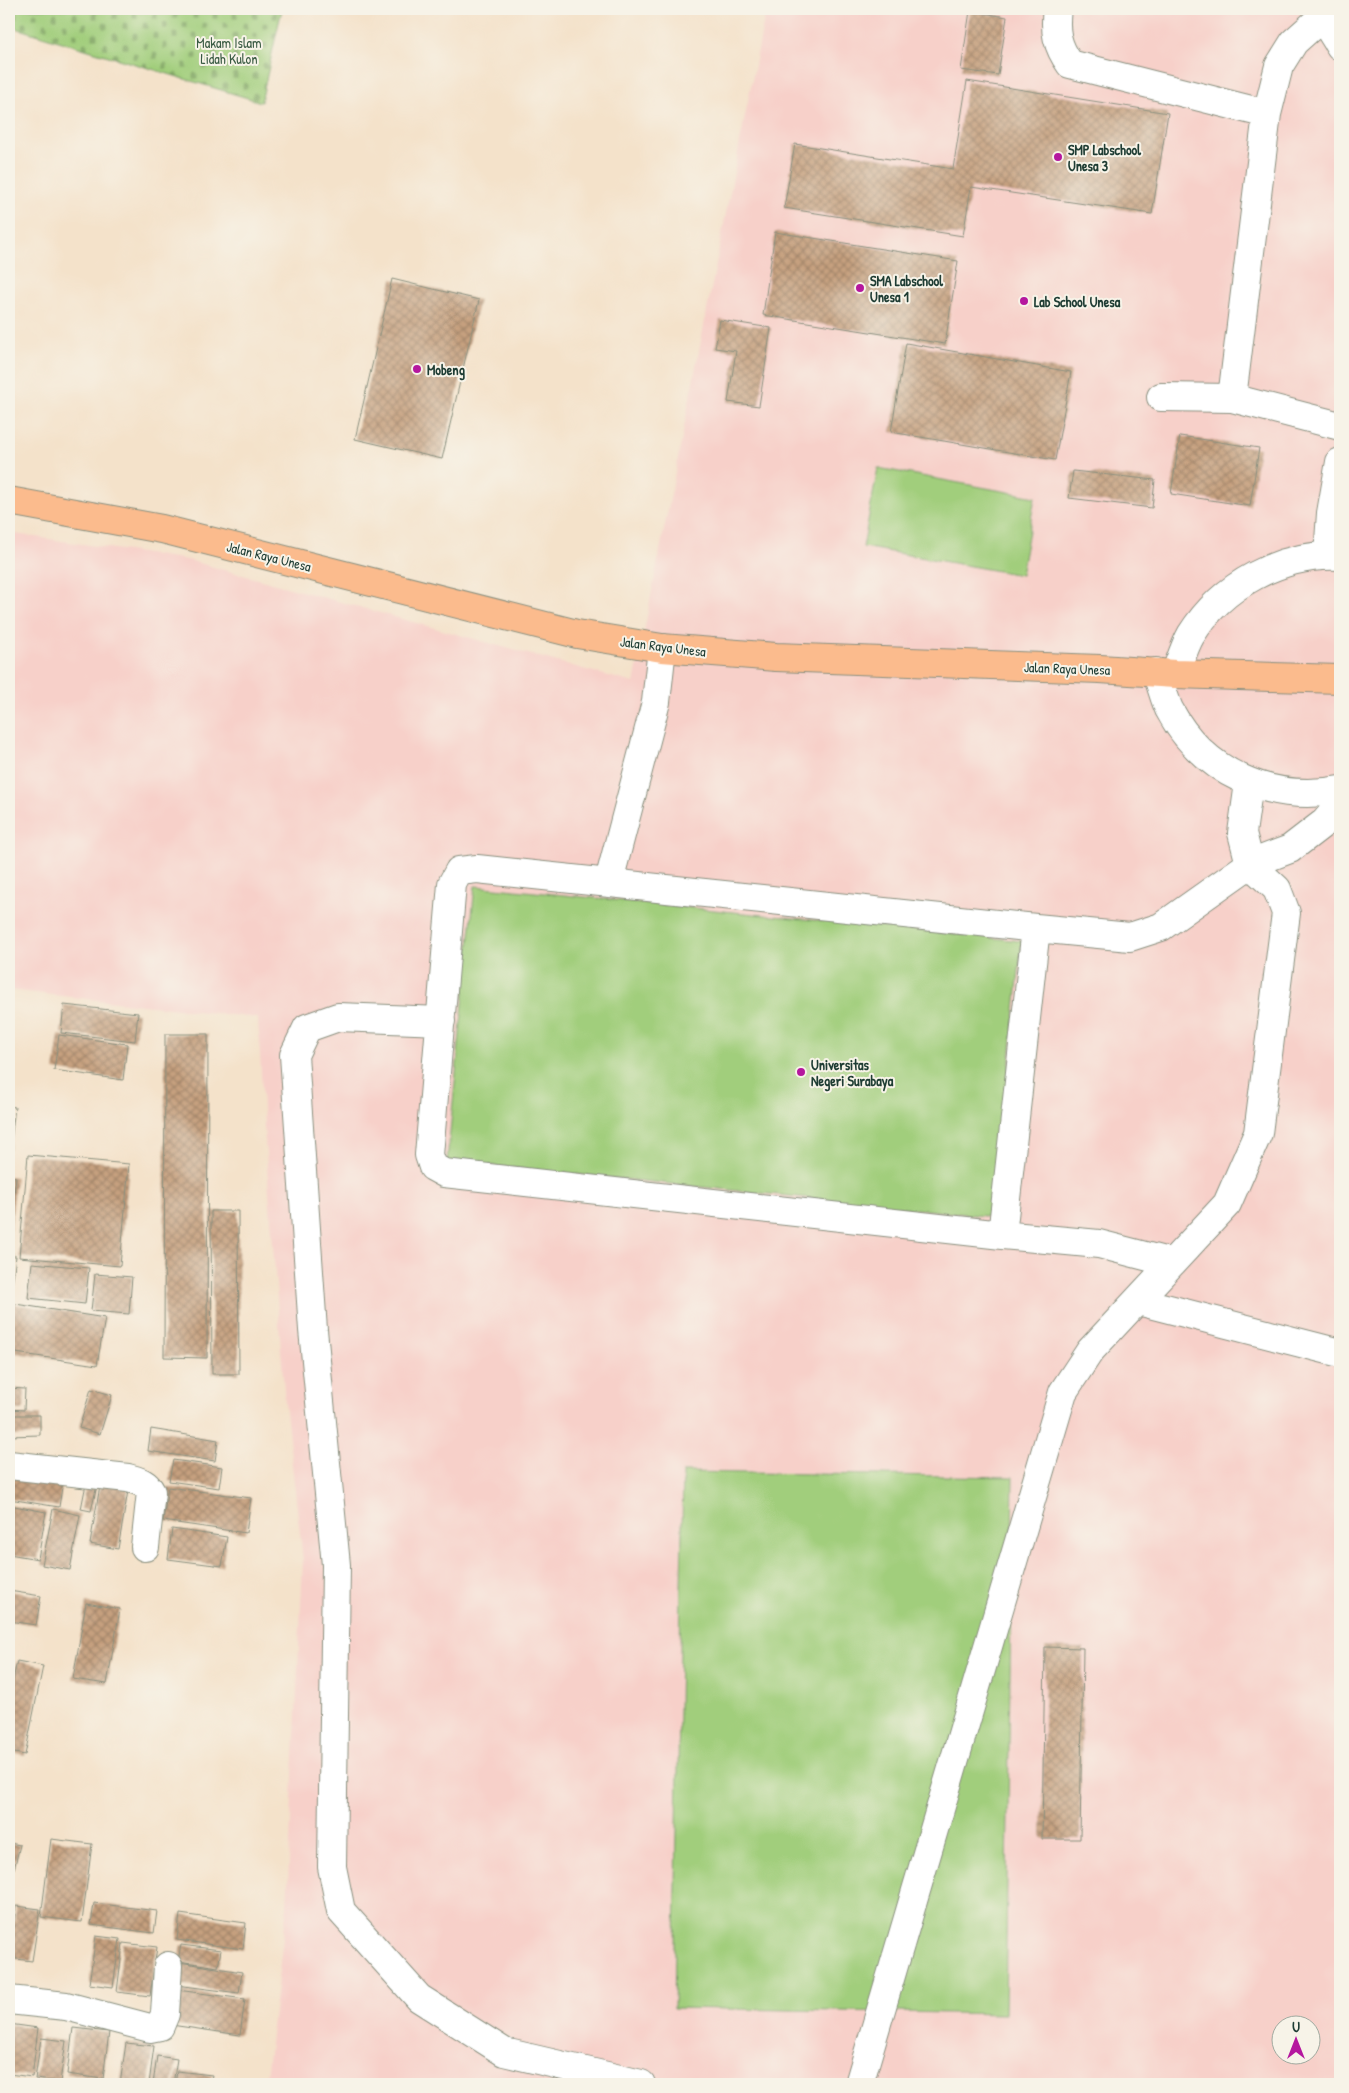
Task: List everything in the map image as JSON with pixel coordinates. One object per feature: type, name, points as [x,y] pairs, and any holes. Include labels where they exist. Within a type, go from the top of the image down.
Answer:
[{"type":"main road","name":"Jalan Raya Unesa","points":[[9,501],[162,528],[577,634],[662,648],[776,657],[1166,673],[1338,677]]},
{"type":"street","points":[[1057,9],[1056,36],[1061,51],[1070,64],[1267,114]]},
{"type":"street","points":[[1232,398],[1267,114],[1279,66],[1294,42],[1321,13],[1340,46]]},
{"type":"street","points":[[1161,397],[1232,398],[1340,426]]},
{"type":"street","points":[[1340,462],[1331,514],[1334,556],[1288,562],[1249,578],[1216,603],[1166,673],[1169,708],[1189,739],[1216,764],[1249,783],[1284,793],[1320,794],[1340,790]]},
{"type":"street","points":[[609,881],[656,702],[662,648]]},
{"type":"street","points":[[859,2084],[1063,1392],[1090,1352],[1227,1204],[1258,1133],[1286,913],[1277,889],[1250,864],[1242,832],[1249,783]]},
{"type":"street","points":[[1172,1263],[1099,1244],[1002,1235],[444,1173],[433,1167],[429,1155],[452,884],[459,871],[477,869],[609,881],[1130,937],[1161,927],[1250,864],[1290,849],[1325,822],[1340,804]]},
{"type":"street","points":[[1002,1235],[1036,928]]},
{"type":"street","points":[[440,1021],[338,1017],[307,1028],[294,1055],[312,1330],[336,1565],[332,1867],[341,1911],[419,1998],[504,2052],[641,2084]]},
{"type":"street","points":[[1138,1302],[1340,1353]]},
{"type":"street","points":[[9,1465],[128,1478],[142,1482],[148,1486],[151,1492],[145,1546]]},
{"type":"street","points":[[9,2000],[66,2006],[150,2028],[160,2026],[164,2021],[165,2014],[168,1966]]},
{"type":"shaded area","name":"Universitas Negeri Surabaya","points":[[766,9],[1340,9],[1340,2084],[265,2084],[287,1906],[303,1560],[285,1403],[264,1126],[258,1018],[9,990],[9,533],[188,560],[634,683]]},
{"type":"green space","name":"Makam Islam Lidah Kulon","points":[[9,9],[282,9],[261,102],[9,26]]},
{"type":"green space","points":[[878,468],[1035,497],[1021,575],[863,547]]},
{"type":"green space","points":[[475,886],[1022,941],[994,1217],[447,1161]]},
{"type":"green space","points":[[683,1472],[1013,1477],[1005,2014],[674,2008]]},
{"type":"building","points":[[970,11],[1007,17],[998,75],[961,70]]},
{"type":"building","name":"SMP Labschool Unesa 3","points":[[967,81],[1168,113],[1152,214],[971,187],[963,236],[784,208],[795,144],[953,169]]},
{"type":"building","name":"SMA Labschool Unesa 1","points":[[775,232],[958,261],[945,344],[763,315]]},
{"type":"building","name":"Mobeng","points":[[392,279],[479,300],[442,459],[355,439]]},
{"type":"building","points":[[720,320],[771,328],[759,406],[728,402],[736,351],[715,348]]},
{"type":"building","name":"SMA Labschool Unesa 1","points":[[906,343],[1071,372],[1055,460],[891,432]]},
{"type":"building","points":[[1180,436],[1259,448],[1250,506],[1171,494]]},
{"type":"building","points":[[1073,471],[1155,480],[1152,508],[1069,498]]},
{"type":"building","points":[[64,1005],[138,1013],[135,1041],[61,1033]]},
{"type":"building","points":[[165,1034],[208,1034],[207,1358],[164,1357]]},
{"type":"building","points":[[59,1035],[127,1044],[123,1080],[54,1070]]},
{"type":"building","points":[[9,1106],[15,1107],[10,1150],[9,1150]]},
{"type":"building","points":[[28,1155],[129,1164],[120,1266],[19,1257]]},
{"type":"building","points":[[9,1176],[16,1177],[10,1232],[9,1231]]},
{"type":"building","points":[[211,1211],[238,1211],[239,1374],[212,1374]]},
{"type":"building","points":[[9,1256],[16,1256],[11,1293],[9,1293]]},
{"type":"building","points":[[32,1263],[89,1268],[85,1304],[28,1298]]},
{"type":"building","points":[[95,1274],[132,1277],[129,1314],[91,1311]]},
{"type":"building","points":[[9,1303],[105,1318],[97,1365],[9,1352]]},
{"type":"building","points":[[9,1388],[25,1389],[24,1410],[9,1409]]},
{"type":"building","points":[[91,1389],[112,1395],[100,1434],[79,1428]]},
{"type":"building","points":[[9,1415],[40,1415],[40,1435],[9,1436]]},
{"type":"building","points":[[151,1429],[218,1440],[215,1461],[148,1451]]},
{"type":"building","points":[[173,1460],[222,1467],[219,1488],[169,1481]]},
{"type":"building","points":[[13,1472],[63,1480],[59,1507],[9,1499]]},
{"type":"building","points":[[88,1474],[99,1477],[91,1511],[81,1509]]},
{"type":"building","points":[[101,1480],[129,1485],[118,1549],[90,1544]]},
{"type":"building","points":[[168,1487],[251,1498],[246,1533],[163,1521]]},
{"type":"building","points":[[9,1505],[46,1512],[38,1559],[9,1554]]},
{"type":"building","points":[[53,1509],[80,1515],[70,1570],[42,1565]]},
{"type":"building","points":[[172,1529],[227,1537],[222,1566],[168,1559]]},
{"type":"building","points":[[9,1591],[41,1596],[36,1625],[9,1621]]},
{"type":"building","points":[[86,1603],[120,1609],[107,1684],[73,1679]]},
{"type":"building","points":[[1045,1647],[1083,1648],[1080,1839],[1042,1839]]},
{"type":"building","points":[[17,1661],[43,1666],[25,1755],[9,1752],[9,1699]]},
{"type":"building","points":[[51,1839],[92,1844],[82,1922],[41,1917]]},
{"type":"building","points":[[9,1843],[20,1845],[14,1869],[9,1868]]},
{"type":"building","points":[[94,1903],[157,1911],[154,1933],[91,1925]]},
{"type":"building","points":[[16,1906],[40,1909],[32,1961],[9,1958]]},
{"type":"building","points":[[180,1914],[246,1923],[243,1949],[177,1940]]},
{"type":"building","points":[[96,1936],[120,1939],[113,1987],[89,1984]]},
{"type":"building","points":[[123,1943],[157,1947],[150,1996],[117,1992]]},
{"type":"building","points":[[181,1945],[221,1950],[218,1967],[178,1961]]},
{"type":"building","points":[[179,1962],[242,1972],[239,1993],[176,1985]]},
{"type":"building","points":[[177,1990],[245,1999],[240,2035],[171,2025]]},
{"type":"building","points":[[9,2024],[38,2028],[32,2077],[9,2074]]},
{"type":"building","points":[[73,2028],[109,2032],[103,2079],[67,2074]]},
{"type":"building","points":[[41,2038],[66,2041],[60,2082],[35,2079]]},
{"type":"building","points":[[126,2043],[154,2046],[149,2084],[120,2084]]},
{"type":"building","points":[[157,2056],[177,2059],[173,2084],[153,2084]]},
{"type":"building","points":[[177,2071],[212,2075],[210,2084],[175,2084]]},
{"type":"place","name":"SMP Labschool Unesa 3","points":[[1058,157]]},
{"type":"place","name":"SMA Labschool Unesa 1","points":[[860,288]]},
{"type":"place","name":"Lab School Unesa","points":[[1024,301]]},
{"type":"place","name":"Mobeng","points":[[417,369]]},
{"type":"place","name":"Universitas Negeri Surabaya","points":[[801,1072]]}]
